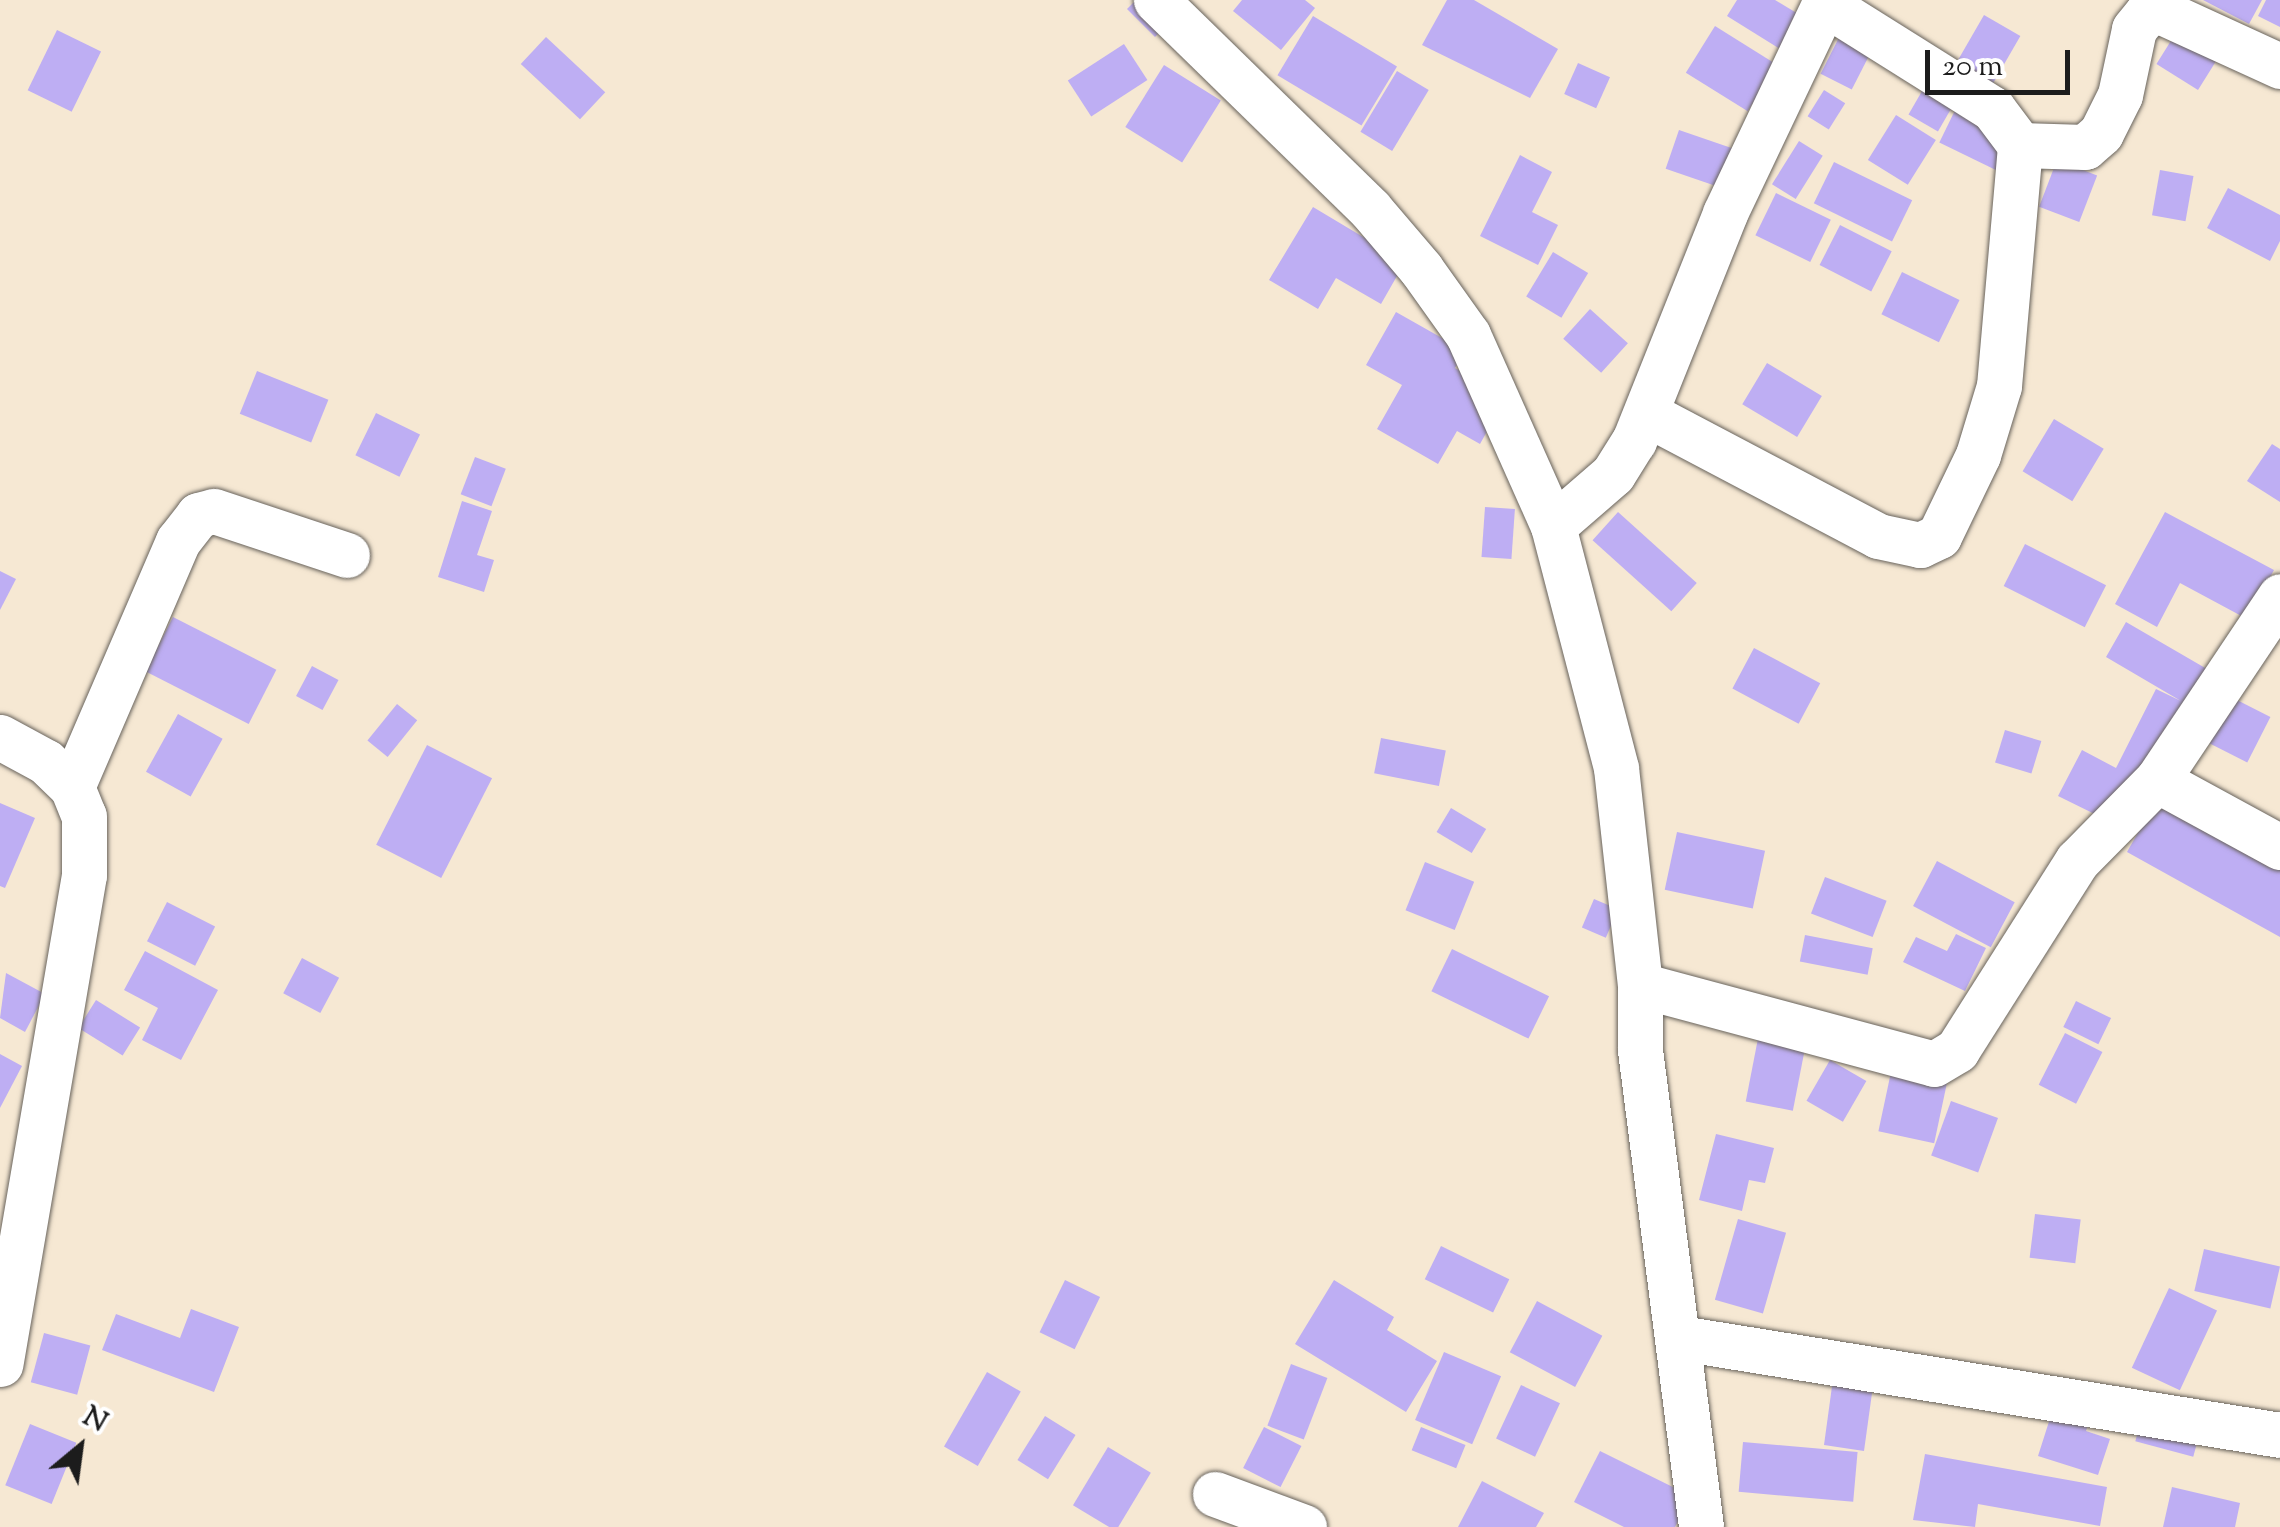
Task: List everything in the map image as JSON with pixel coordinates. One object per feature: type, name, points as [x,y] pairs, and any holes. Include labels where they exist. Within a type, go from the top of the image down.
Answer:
[{"type":"street","points":[[1156,0],[1370,209],[1421,269],[1468,334],[1553,526],[1616,768],[1640,984],[1640,1050],[1680,1338],[1701,1527]]},
{"type":"street","points":[[1553,526],[1612,474],[1646,414],[1725,213],[1825,2],[1993,109],[2020,145],[1999,386],[1978,455],[1939,536],[1920,545],[1878,536],[1646,414]]},
{"type":"street","points":[[2020,145],[2085,146],[2101,133],[2120,95],[2134,29],[2147,12],[2162,12],[2280,66]]},
{"type":"street","points":[[72,787],[178,541],[198,516],[214,511],[346,554]]},
{"type":"street","points":[[1640,984],[1934,1064],[1957,1050],[2076,861],[2157,780],[2280,596]]},
{"type":"street","points":[[0,736],[46,762],[72,787],[84,816],[84,875],[0,1364]]},
{"type":"street","points":[[2157,780],[2280,847]]},
{"type":"street","points":[[1680,1338],[2280,1435]]},
{"type":"street","points":[[1216,1494],[1304,1527]]},
{"type":"building","points":[[1136,0],[1176,16],[1155,37],[1127,9]]},
{"type":"building","points":[[1242,0],[1305,0],[1315,8],[1281,50],[1233,11]]},
{"type":"building","points":[[1447,0],[1474,0],[1558,49],[1530,98],[1422,45]]},
{"type":"building","points":[[1737,0],[1775,0],[1800,15],[1780,49],[1727,16]]},
{"type":"building","points":[[2203,0],[2262,0],[2249,24]]},
{"type":"building","points":[[2266,0],[2280,0],[2280,27],[2258,16]]},
{"type":"building","points":[[1851,14],[1882,30],[1852,90],[1821,74]]},
{"type":"building","points":[[1984,15],[2020,36],[1992,84],[1956,63]]},
{"type":"building","points":[[1313,16],[1397,66],[1361,126],[1277,75]]},
{"type":"building","points":[[2184,20],[2226,46],[2198,90],[2156,64]]},
{"type":"building","points":[[1715,26],[1777,65],[1748,111],[1686,73]]},
{"type":"building","points":[[57,30],[101,51],[72,112],[28,90]]},
{"type":"building","points":[[546,37],[605,92],[580,119],[521,64]]},
{"type":"building","points":[[1124,44],[1147,80],[1091,117],[1068,80]]},
{"type":"building","points":[[1578,63],[1610,77],[1596,108],[1564,94]]},
{"type":"building","points":[[1164,65],[1221,101],[1182,162],[1125,127]]},
{"type":"building","points":[[1397,71],[1429,90],[1392,151],[1360,132]]},
{"type":"building","points":[[1933,72],[1962,89],[1938,131],[1908,114]]},
{"type":"building","points":[[1824,90],[1845,103],[1829,130],[1808,116]]},
{"type":"building","points":[[1963,94],[2021,122],[1997,171],[1939,143]]},
{"type":"building","points":[[1896,115],[1936,140],[1908,185],[1868,160]]},
{"type":"building","points":[[1679,130],[1733,149],[1720,187],[1666,169]]},
{"type":"building","points":[[1799,141],[1823,156],[1796,199],[1772,184]]},
{"type":"building","points":[[1520,155],[1552,172],[1532,212],[1558,225],[1538,265],[1480,236]]},
{"type":"building","points":[[2057,160],[2097,175],[2079,222],[2039,207]]},
{"type":"building","points":[[1834,162],[1912,200],[1892,241],[1814,203]]},
{"type":"building","points":[[2160,170],[2193,176],[2185,221],[2152,215]]},
{"type":"building","points":[[2228,188],[2280,215],[2280,241],[2270,261],[2207,228]]},
{"type":"building","points":[[1776,193],[1831,220],[1810,262],[1755,235]]},
{"type":"building","points":[[1313,207],[1405,262],[1381,304],[1336,278],[1318,309],[1269,280]]},
{"type":"building","points":[[1840,225],[1892,251],[1871,291],[1820,265]]},
{"type":"building","points":[[1553,252],[1588,273],[1561,318],[1526,297]]},
{"type":"building","points":[[1902,272],[1960,300],[1939,342],[1881,314]]},
{"type":"building","points":[[1590,309],[1628,343],[1601,373],[1563,339]]},
{"type":"building","points":[[1396,312],[1465,351],[1455,368],[1506,397],[1480,444],[1457,431],[1438,464],[1377,429],[1402,385],[1366,365]]},
{"type":"building","points":[[1767,363],[1822,396],[1797,437],[1742,404]]},
{"type":"building","points":[[257,371],[328,400],[311,442],[240,414]]},
{"type":"building","points":[[376,413],[420,434],[399,477],[355,455]]},
{"type":"building","points":[[2054,419],[2104,449],[2072,501],[2023,471]]},
{"type":"building","points":[[2272,444],[2280,449],[2280,502],[2247,481]]},
{"type":"building","points":[[475,457],[506,469],[491,506],[461,494]]},
{"type":"building","points":[[462,501],[492,511],[477,555],[494,560],[484,592],[438,577]]},
{"type":"building","points":[[1485,507],[1515,509],[1511,559],[1482,557]]},
{"type":"building","points":[[1618,512],[1697,583],[1671,611],[1593,540]]},
{"type":"building","points":[[2165,512],[2274,570],[2247,619],[2180,583],[2157,627],[2115,604]]},
{"type":"building","points":[[2025,544],[2106,585],[2085,627],[2004,586]]},
{"type":"building","points":[[0,571],[16,579],[0,610]]},
{"type":"building","points":[[173,617],[276,670],[249,724],[145,671]]},
{"type":"building","points":[[2126,622],[2219,676],[2123,828],[2058,796],[2082,750],[2116,768],[2156,689],[2181,701],[2106,657]]},
{"type":"building","points":[[1754,648],[1820,683],[1799,724],[1732,689]]},
{"type":"building","points":[[312,666],[338,680],[323,710],[296,696]]},
{"type":"building","points":[[2233,698],[2270,717],[2247,763],[2210,743]]},
{"type":"building","points":[[397,704],[417,720],[388,757],[367,741]]},
{"type":"building","points":[[178,714],[223,739],[191,796],[146,772]]},
{"type":"building","points":[[2005,730],[2041,741],[2031,774],[1995,763]]},
{"type":"building","points":[[1381,738],[1446,751],[1439,786],[1374,773]]},
{"type":"building","points":[[427,745],[492,778],[441,878],[376,845]]},
{"type":"building","points":[[2161,792],[2280,855],[2280,937],[2127,852]]},
{"type":"building","points":[[0,803],[35,818],[5,888],[0,886]]},
{"type":"building","points":[[1451,808],[1486,829],[1472,853],[1437,832]]},
{"type":"building","points":[[1677,832],[1765,851],[1753,908],[1665,890]]},
{"type":"building","points":[[1937,861],[2015,902],[1991,947],[1913,906]]},
{"type":"building","points":[[1425,862],[1474,882],[1455,930],[1406,910]]},
{"type":"building","points":[[1825,877],[1887,901],[1873,937],[1811,913]]},
{"type":"building","points":[[1594,899],[1618,909],[1606,938],[1582,928]]},
{"type":"building","points":[[167,902],[215,927],[195,966],[147,941]]},
{"type":"building","points":[[1956,934],[1986,948],[1965,991],[1903,962],[1916,937],[1947,951]]},
{"type":"building","points":[[1805,935],[1873,948],[1868,975],[1800,962]]},
{"type":"building","points":[[1452,949],[1549,996],[1528,1039],[1431,991]]},
{"type":"building","points":[[145,951],[218,990],[181,1060],[142,1040],[158,1008],[124,990]]},
{"type":"building","points":[[302,958],[339,978],[320,1013],[283,993]]},
{"type":"building","points":[[6,973],[45,994],[25,1032],[0,1018]]},
{"type":"building","points":[[96,1000],[140,1028],[123,1056],[79,1028]]},
{"type":"building","points":[[2076,1001],[2111,1018],[2098,1044],[2063,1027]]},
{"type":"building","points":[[1761,1023],[1808,1032],[1793,1111],[1746,1102]]},
{"type":"building","points":[[2065,1033],[2102,1052],[2076,1104],[2039,1085]]},
{"type":"building","points":[[0,1054],[22,1066],[0,1108]]},
{"type":"building","points":[[1894,1058],[1950,1070],[1934,1143],[1878,1131]]},
{"type":"building","points":[[1830,1060],[1866,1081],[1843,1122],[1806,1101]]},
{"type":"building","points":[[1951,1101],[1998,1118],[1978,1173],[1931,1156]]},
{"type":"building","points":[[1716,1134],[1774,1148],[1765,1183],[1749,1180],[1742,1211],[1699,1200]]},
{"type":"building","points":[[2035,1214],[2081,1220],[2075,1263],[2030,1258]]},
{"type":"building","points":[[1738,1219],[1786,1233],[1763,1314],[1715,1300]]},
{"type":"building","points":[[1441,1246],[1509,1279],[1493,1313],[1425,1279]]},
{"type":"building","points":[[2204,1249],[2280,1267],[2270,1308],[2194,1291]]},
{"type":"building","points":[[1065,1280],[1100,1297],[1075,1349],[1040,1332]]},
{"type":"building","points":[[1334,1280],[1394,1317],[1387,1330],[1437,1361],[1406,1412],[1295,1344]]},
{"type":"building","points":[[2169,1288],[2217,1310],[2180,1390],[2132,1368]]},
{"type":"building","points":[[1537,1301],[1602,1336],[1575,1387],[1510,1352]]},
{"type":"building","points":[[191,1309],[239,1327],[214,1392],[102,1350],[116,1314],[180,1338]]},
{"type":"building","points":[[44,1333],[90,1345],[77,1395],[31,1382]]},
{"type":"building","points":[[1444,1352],[1501,1376],[1472,1444],[1415,1420]]},
{"type":"building","points":[[1877,1357],[1864,1451],[1824,1445],[1833,1379]]},
{"type":"building","points":[[1291,1364],[1327,1378],[1304,1440],[1267,1426]]},
{"type":"building","points":[[987,1372],[1021,1391],[978,1466],[944,1446]]},
{"type":"building","points":[[2061,1384],[2097,1396],[2086,1431],[2110,1439],[2098,1475],[2038,1456]]},
{"type":"building","points":[[1521,1385],[1560,1403],[1535,1457],[1496,1438]]},
{"type":"building","points":[[2148,1394],[2206,1410],[2193,1457],[2135,1441]]},
{"type":"building","points":[[1045,1416],[1076,1435],[1048,1479],[1017,1460]]},
{"type":"building","points":[[30,1424],[76,1443],[52,1504],[5,1485]]},
{"type":"building","points":[[1264,1427],[1301,1446],[1281,1487],[1243,1468]]},
{"type":"building","points":[[1421,1427],[1466,1445],[1456,1468],[1412,1450]]},
{"type":"building","points":[[1743,1442],[1858,1452],[1853,1502],[1739,1492]]},
{"type":"building","points":[[1108,1447],[1151,1473],[1118,1527],[1109,1527],[1073,1505]]},
{"type":"building","points":[[1600,1451],[1691,1496],[1675,1527],[1624,1527],[1574,1502]]},
{"type":"building","points":[[1925,1454],[2107,1487],[2100,1526],[1978,1504],[1975,1527],[1913,1520]]},
{"type":"building","points":[[1482,1481],[1544,1513],[1536,1527],[1458,1527]]},
{"type":"building","points":[[2172,1487],[2240,1503],[2235,1527],[2163,1527]]}]
